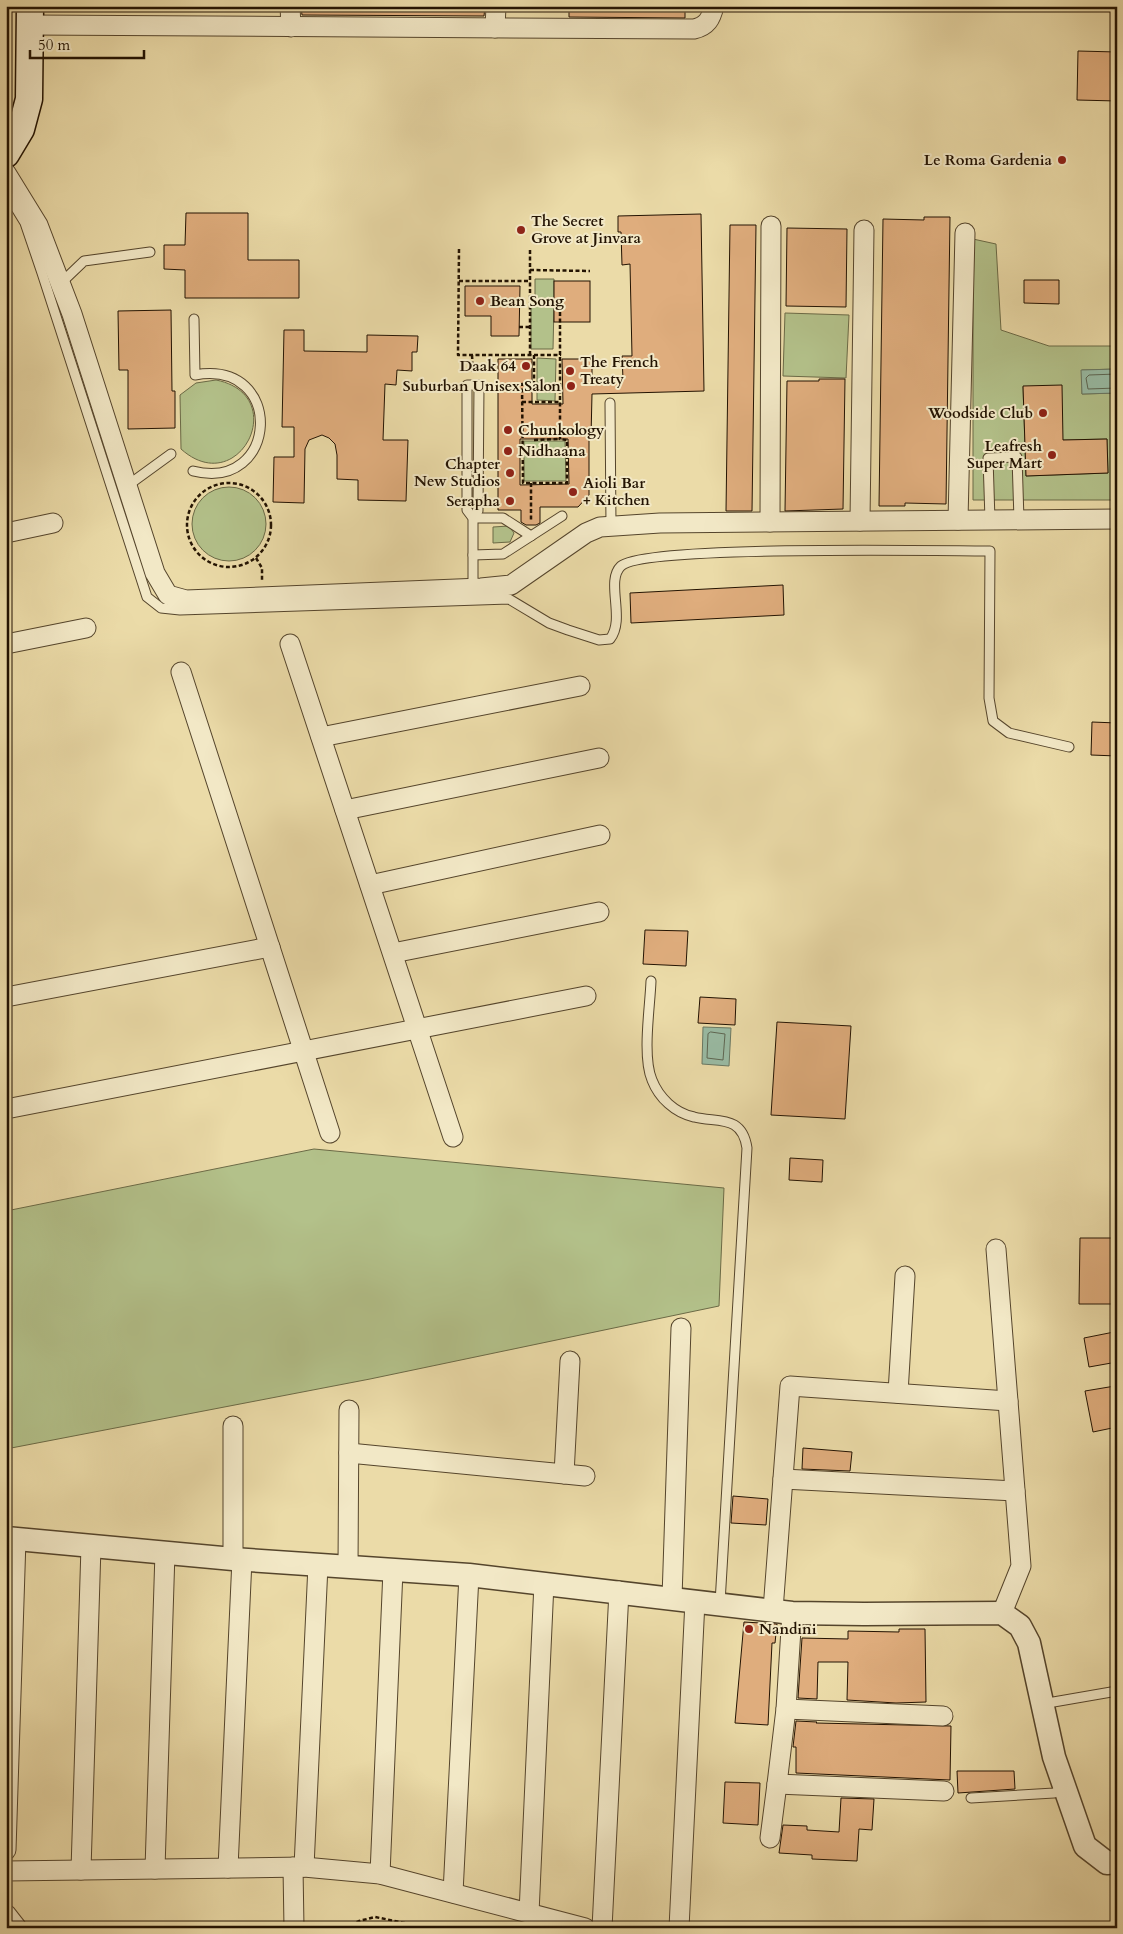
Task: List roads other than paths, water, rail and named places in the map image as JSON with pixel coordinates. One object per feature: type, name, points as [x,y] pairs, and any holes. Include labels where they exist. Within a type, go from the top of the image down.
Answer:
[{"type":"main road","points":[[6,154],[21,129],[29,99],[30,16]]},
{"type":"street","points":[[290,6],[292,27]]},
{"type":"street","points":[[495,28],[496,6]]},
{"type":"street","points":[[30,16],[292,27],[694,29],[704,27],[712,18],[714,6]]},
{"type":"street","points":[[6,173],[38,225],[72,314],[155,573],[168,596],[186,600],[511,585],[586,533],[600,527],[611,526],[660,523],[1117,519]]},
{"type":"street","points":[[770,522],[771,226]]},
{"type":"street","points":[[860,521],[864,230]]},
{"type":"street","points":[[958,520],[965,233]]},
{"type":"street","points":[[6,533],[53,523]]},
{"type":"street","points":[[6,644],[86,628]]},
{"type":"street","points":[[290,644],[454,1137]]},
{"type":"street","points":[[181,672],[330,1133]]},
{"type":"street","points":[[321,737],[580,686]]},
{"type":"street","points":[[345,810],[599,758]]},
{"type":"street","points":[[370,885],[600,836]]},
{"type":"street","points":[[392,953],[600,912]]},
{"type":"street","points":[[6,997],[270,947]]},
{"type":"street","points":[[6,1109],[586,996]]},
{"type":"street","points":[[996,1249],[1020,1566],[1002,1613]]},
{"type":"street","points":[[898,1393],[905,1276]]},
{"type":"street","points":[[672,1598],[680,1328]]},
{"type":"street","points":[[564,1474],[570,1361]]},
{"type":"street","points":[[770,1838],[786,1709],[783,1611],[783,1479],[790,1386],[1008,1401]]},
{"type":"street","points":[[348,1567],[349,1410]]},
{"type":"street","points":[[228,1868],[238,1559],[232,1426]]},
{"type":"street","points":[[349,1453],[585,1476]]},
{"type":"street","points":[[783,1479],[1015,1491]]},
{"type":"street","points":[[6,1850],[11,1538],[238,1559],[469,1575],[783,1611],[864,1614],[1002,1613],[1020,1626],[1029,1643],[1054,1756],[1085,1846],[1108,1863],[1117,1862]]},
{"type":"street","points":[[81,1870],[91,1546]]},
{"type":"street","points":[[155,1869],[165,1552]]},
{"type":"street","points":[[294,1928],[318,1565]]},
{"type":"street","points":[[380,1874],[393,1570]]},
{"type":"street","points":[[453,1893],[469,1575]]},
{"type":"street","points":[[529,1913],[544,1583]]},
{"type":"street","points":[[602,1928],[619,1592]]},
{"type":"street","points":[[679,1928],[695,1601]]},
{"type":"street","points":[[786,1709],[943,1716]]},
{"type":"street","points":[[777,1784],[944,1791]]},
{"type":"street","points":[[6,1871],[298,1867],[380,1874],[585,1928]]},
{"type":"street","points":[[6,1914],[17,1928]]},
{"type":"lane","points":[[6,192],[25,224],[147,597],[161,608],[198,610],[509,599],[549,622],[599,640],[610,639],[615,633],[617,624],[615,584],[618,571],[632,560],[685,554],[818,550],[990,551],[989,698],[993,721],[1009,734],[1069,747]]},
{"type":"lane","points":[[60,283],[84,261],[150,252]]},
{"type":"lane","points":[[193,471],[214,474],[235,468],[244,461],[257,444],[262,423],[254,398],[245,386],[236,380],[216,373],[195,375],[194,319]]},
{"type":"lane","points":[[473,385],[468,385],[467,404],[467,510],[473,518],[473,588]]},
{"type":"lane","points":[[610,403],[611,526]]},
{"type":"lane","points":[[127,486],[171,454]]},
{"type":"lane","points":[[990,520],[988,458],[1017,457],[1019,520]]},
{"type":"lane","points":[[473,555],[503,554],[562,516]]},
{"type":"lane","points":[[473,518],[503,518],[531,536]]},
{"type":"lane","points":[[651,981],[647,1060],[652,1081],[657,1090],[672,1106],[692,1117],[721,1119],[733,1124],[742,1133],[747,1148],[720,1604]]},
{"type":"lane","points":[[1042,1704],[1117,1690]]},
{"type":"lane","points":[[971,1798],[1054,1793],[1065,1787]]},
{"type":"water","points":[[1117,369],[1117,393],[1082,394],[1081,370]]},
{"type":"water","points":[[703,1027],[731,1028],[729,1066],[702,1064]]},
{"type":"place","name":"Le Roma Gardenia","points":[[1062,160]]},
{"type":"place","name":"The Secret Grove at Jinvara","points":[[521,230]]},
{"type":"place","name":"Bean Song","points":[[480,301]]},
{"type":"place","name":"Daak 64","points":[[526,366]]},
{"type":"place","name":"The French Treaty","points":[[570,371]]},
{"type":"place","name":"Suburban Unisex Salon","points":[[571,386]]},
{"type":"place","name":"Woodside Club","points":[[1043,413]]},
{"type":"place","name":"Chunkology","points":[[508,430]]},
{"type":"place","name":"Nidhaana","points":[[508,451]]},
{"type":"place","name":"Leafresh Super Mart","points":[[1052,455]]},
{"type":"place","name":"Chapter New Studios","points":[[510,473]]},
{"type":"place","name":"Aioli Bar + Kitchen","points":[[573,492]]},
{"type":"place","name":"Serapha","points":[[510,501]]},
{"type":"place","name":"Nandini","points":[[749,1629]]}]
